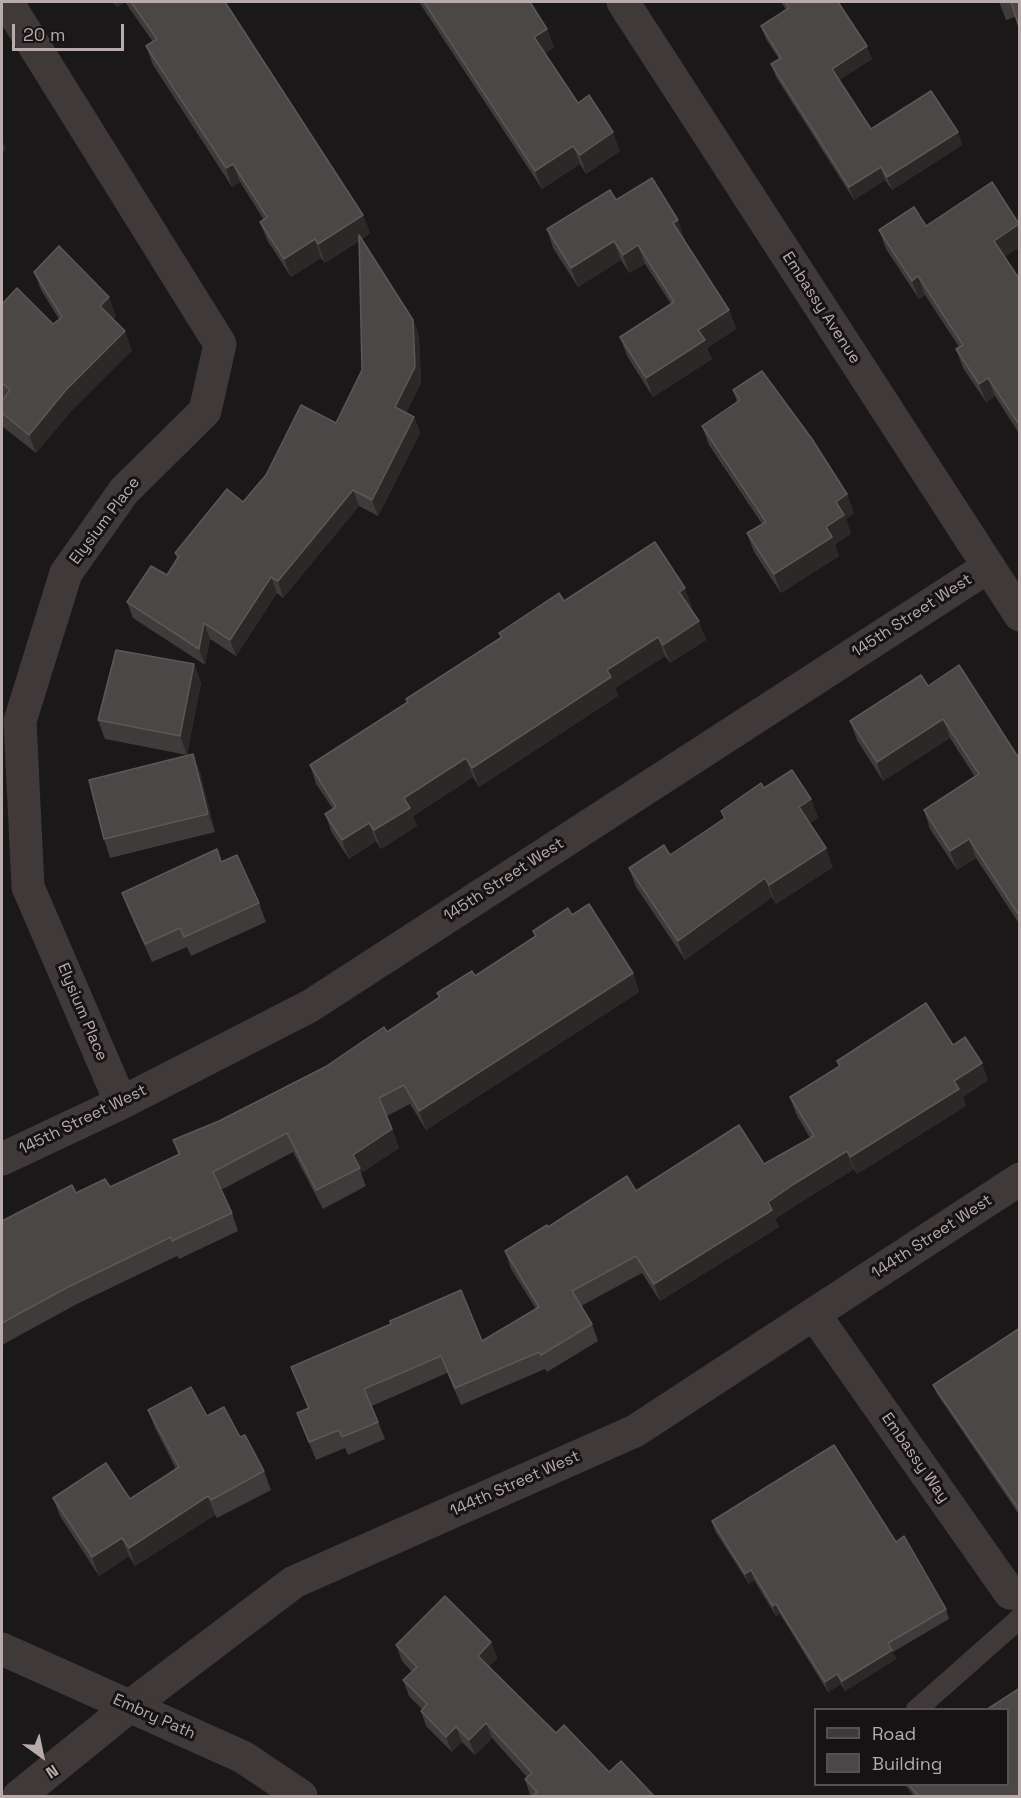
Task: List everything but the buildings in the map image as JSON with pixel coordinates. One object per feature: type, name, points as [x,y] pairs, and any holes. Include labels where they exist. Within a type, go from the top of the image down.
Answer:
[{"type":"street","name":"Elysium Place","points":[[7,2],[220,345],[205,411],[124,491],[66,573],[20,721],[28,887],[121,1103]]},
{"type":"street","name":"Embassy Avenue","points":[[623,2],[1020,615]]},
{"type":"street","name":"145th Street West","points":[[2,1159],[121,1103],[310,1006],[988,567]]},
{"type":"street","name":"144th Street West","points":[[19,1797],[129,1707],[294,1582],[635,1431],[1020,1179]]},
{"type":"street","name":"Embassy Way","points":[[814,1314],[1010,1593],[1020,1594]]},
{"type":"street","name":"Embry Path","points":[[2,1649],[243,1757],[301,1797]]},
{"type":"lane","points":[[918,1708],[1020,1618]]}]
